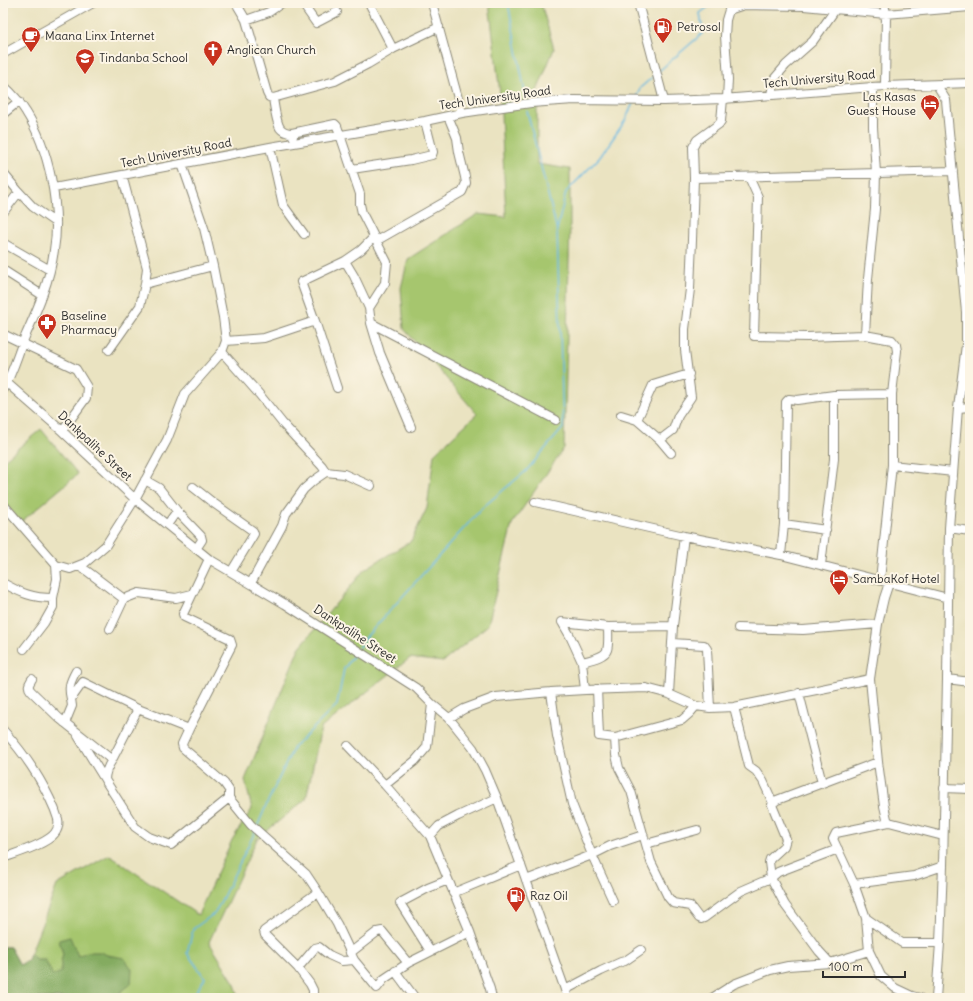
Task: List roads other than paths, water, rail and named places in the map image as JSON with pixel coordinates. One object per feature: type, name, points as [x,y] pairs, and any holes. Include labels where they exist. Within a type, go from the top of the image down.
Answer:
[{"type":"street","points":[[3,54],[93,3]]},
{"type":"street","points":[[236,3],[246,20],[267,93],[269,97],[273,98],[335,81],[393,49],[439,28]]},
{"type":"street","points":[[246,20],[269,12],[282,3]]},
{"type":"street","points":[[302,3],[316,23],[337,12]]},
{"type":"street","points":[[369,3],[393,49]]},
{"type":"street","points":[[432,3],[462,113]]},
{"type":"street","points":[[638,3],[664,101]]},
{"type":"street","points":[[884,3],[886,14],[885,86]]},
{"type":"street","points":[[660,440],[673,430],[678,416],[691,397],[685,330],[690,282],[694,178],[693,147],[698,140],[720,121],[728,79],[725,36],[726,20],[729,10],[743,4],[804,6],[886,14],[970,7]]},
{"type":"street","points":[[771,95],[774,79],[786,65],[813,41],[835,10]]},
{"type":"street","name":"Tech University Road","points":[[54,188],[270,147],[425,121],[462,113],[531,103],[574,100],[664,101],[725,99],[885,86],[970,83]]},
{"type":"street","points":[[936,998],[943,866],[949,528],[958,408],[966,345],[966,312],[946,100],[937,84]]},
{"type":"street","points":[[946,100],[955,84]]},
{"type":"street","points":[[3,85],[19,101],[31,120],[39,138],[47,159],[54,188],[56,223],[54,251],[42,296],[22,344],[13,371],[5,386]]},
{"type":"street","points":[[865,335],[868,279],[875,209],[876,173],[873,127],[873,87]]},
{"type":"street","points":[[273,98],[280,128],[288,133],[335,124],[337,126],[360,194],[362,213],[387,262],[385,283],[369,308]]},
{"type":"street","points":[[3,114],[19,101]]},
{"type":"street","points":[[337,388],[315,321],[300,282],[345,261],[375,239],[462,192],[466,183],[466,178],[457,138],[448,116]]},
{"type":"street","points":[[352,169],[411,160],[432,155],[433,152],[425,121]]},
{"type":"street","points":[[292,133],[295,143]]},
{"type":"street","points":[[270,147],[283,205],[304,234]]},
{"type":"street","points":[[3,504],[56,565],[70,570],[85,563],[106,545],[135,499],[167,440],[185,394],[222,352],[226,341],[213,266],[204,228],[182,164]]},
{"type":"street","points":[[694,178],[953,172]]},
{"type":"street","points":[[3,173],[19,192],[39,211],[56,223]]},
{"type":"street","points":[[109,350],[140,306],[147,268],[122,175]]},
{"type":"street","points":[[749,177],[758,197],[754,336],[865,335],[892,340],[896,345],[897,351],[892,394],[892,465],[880,580]]},
{"type":"street","points":[[3,211],[19,192]]},
{"type":"street","points":[[3,243],[50,270]]},
{"type":"street","points":[[345,261],[369,308],[371,322],[380,353],[411,426]]},
{"type":"street","points":[[145,284],[213,266]]},
{"type":"street","points":[[3,270],[42,296]]},
{"type":"street","points":[[226,341],[264,338],[315,321]]},
{"type":"street","points":[[371,322],[556,420]]},
{"type":"street","points":[[3,334],[76,369],[87,387],[86,398],[62,430]]},
{"type":"street","points":[[222,352],[326,472]]},
{"type":"street","points":[[637,420],[653,385],[689,374]]},
{"type":"street","name":"Dankpalihe Street","points":[[5,386],[62,430],[135,499],[209,559],[251,583],[416,688],[449,718],[473,748],[485,770],[497,798],[567,994]]},
{"type":"street","points":[[781,555],[784,524],[786,402],[790,399],[797,400],[834,395],[892,394]]},
{"type":"street","points":[[821,565],[834,459],[834,395]]},
{"type":"street","points":[[958,408],[970,407]]},
{"type":"street","points":[[621,415],[637,420],[671,452]]},
{"type":"street","points":[[892,465],[953,472]]},
{"type":"street","points":[[251,583],[282,526],[286,514],[304,489],[313,481],[326,472],[344,474],[371,486]]},
{"type":"street","points":[[145,480],[159,488],[177,511],[201,536],[202,540],[196,549]]},
{"type":"street","points":[[193,487],[253,531],[254,534],[231,572]]},
{"type":"street","points":[[535,502],[684,536],[781,555],[948,598]]},
{"type":"street","points":[[167,525],[177,511]]},
{"type":"street","points":[[784,524],[826,530]]},
{"type":"street","points":[[949,528],[970,531]]},
{"type":"street","points":[[669,694],[673,626],[684,536]]},
{"type":"street","points":[[209,559],[183,614],[184,617],[230,639],[232,645],[189,729],[182,744],[183,748],[224,783],[229,790],[229,798],[251,825],[306,874],[337,924],[352,957],[377,988],[384,979],[408,962],[470,932]]},
{"type":"street","points":[[24,649],[44,623],[53,607],[53,598],[57,579],[56,565]]},
{"type":"street","points":[[78,566],[87,571],[124,600]]},
{"type":"street","points":[[3,583],[13,589],[29,595],[43,598],[53,598]]},
{"type":"street","points":[[889,583],[878,624],[870,680],[878,762],[884,806],[889,822]]},
{"type":"street","points":[[110,629],[124,600],[139,593],[176,598],[192,594]]},
{"type":"street","points":[[585,690],[582,662],[562,622],[608,627],[673,626]]},
{"type":"street","points":[[738,628],[803,630],[878,624]]},
{"type":"street","points":[[582,662],[597,658],[605,653],[607,650],[608,627]]},
{"type":"street","points":[[672,644],[704,645],[707,649],[710,708]]},
{"type":"street","points":[[65,724],[72,706],[69,690],[70,682],[76,671]]},
{"type":"street","points":[[32,679],[28,685],[30,691],[65,724],[112,760]]},
{"type":"street","points":[[947,679],[970,682]]},
{"type":"street","points":[[449,718],[464,709],[496,697],[551,692],[646,688],[669,694],[696,706],[710,708],[734,707],[798,693],[870,680]]},
{"type":"street","points":[[71,699],[83,682],[138,709],[189,729]]},
{"type":"street","points":[[597,689],[599,736],[615,738],[682,720],[696,706]]},
{"type":"street","points":[[551,692],[557,736],[572,804],[592,855],[614,901]]},
{"type":"street","points":[[798,693],[822,783]]},
{"type":"street","points":[[385,785],[415,761],[427,747],[432,704]]},
{"type":"street","points":[[734,707],[749,766],[756,771],[763,781],[773,803],[772,805],[786,840],[784,846],[768,862],[772,878],[785,905],[819,951],[830,963]]},
{"type":"street","points":[[105,780],[105,774],[108,766],[138,709]]},
{"type":"street","points":[[3,730],[40,780],[55,810],[58,820],[58,828],[54,835],[44,842],[3,858]]},
{"type":"street","points":[[75,731],[135,827],[150,837],[171,845],[229,798]]},
{"type":"street","points":[[615,738],[616,755],[619,768],[631,791],[651,862],[668,897],[674,903],[690,906],[701,919],[741,891],[772,878],[778,872],[838,849]]},
{"type":"street","points":[[348,746],[430,836],[470,932],[492,998]]},
{"type":"street","points":[[773,803],[777,800],[878,762]]},
{"type":"street","points":[[944,788],[970,789]]},
{"type":"street","points":[[430,836],[439,826],[497,798]]},
{"type":"street","points":[[920,998],[895,988],[881,976],[869,951],[866,918],[854,884],[833,839],[836,834],[889,822],[943,836]]},
{"type":"street","points":[[646,844],[697,830]]},
{"type":"street","points":[[526,880],[592,855],[610,846],[643,835]]},
{"type":"street","points":[[453,893],[521,866]]},
{"type":"street","points":[[854,884],[914,876],[943,866]]},
{"type":"street","points":[[430,951],[400,903],[434,885],[448,880]]},
{"type":"street","points":[[311,998],[313,990],[310,984],[298,968],[265,935],[264,931],[318,892]]},
{"type":"street","points":[[866,918],[902,943],[940,943]]},
{"type":"street","points":[[298,968],[315,948],[319,947],[329,955],[342,961],[352,957],[377,932],[382,931],[408,962]]},
{"type":"street","points":[[567,994],[601,971],[625,961],[641,950]]},
{"type":"street","points":[[712,998],[734,984],[770,970],[788,966],[830,963],[869,951]]},
{"type":"street","points":[[396,971],[415,998]]},
{"type":"waterway","points":[[508,3],[526,98]]},
{"type":"waterway","points":[[659,71],[703,33],[700,13],[714,3]]},
{"type":"waterway","points":[[636,98],[640,88],[655,75]]},
{"type":"waterway","points":[[557,229],[566,192],[600,157],[625,121],[633,103]]},
{"type":"waterway","points":[[359,648],[367,636],[483,507],[526,471],[563,428],[557,230],[527,111]]},
{"type":"waterway","points":[[257,827],[294,747],[337,705],[344,669],[355,653]]},
{"type":"waterway","points":[[192,998],[205,978],[187,953],[193,929],[215,913],[255,832]]},
{"type":"place","name":"Petrosol","points":[[663,44]]},
{"type":"place","name":"Maana Linx Internet","points":[[31,53]]},
{"type":"place","name":"Anglican Church","points":[[213,67]]},
{"type":"place","name":"Tindanba School","points":[[85,75]]},
{"type":"place","name":"Las Kasas Guest House","points":[[930,121]]},
{"type":"place","name":"Baseline Pharmacy","points":[[47,340]]},
{"type":"place","name":"SambaKof Hotel","points":[[839,596]]},
{"type":"place","name":"Raz Oil","points":[[516,913]]}]
